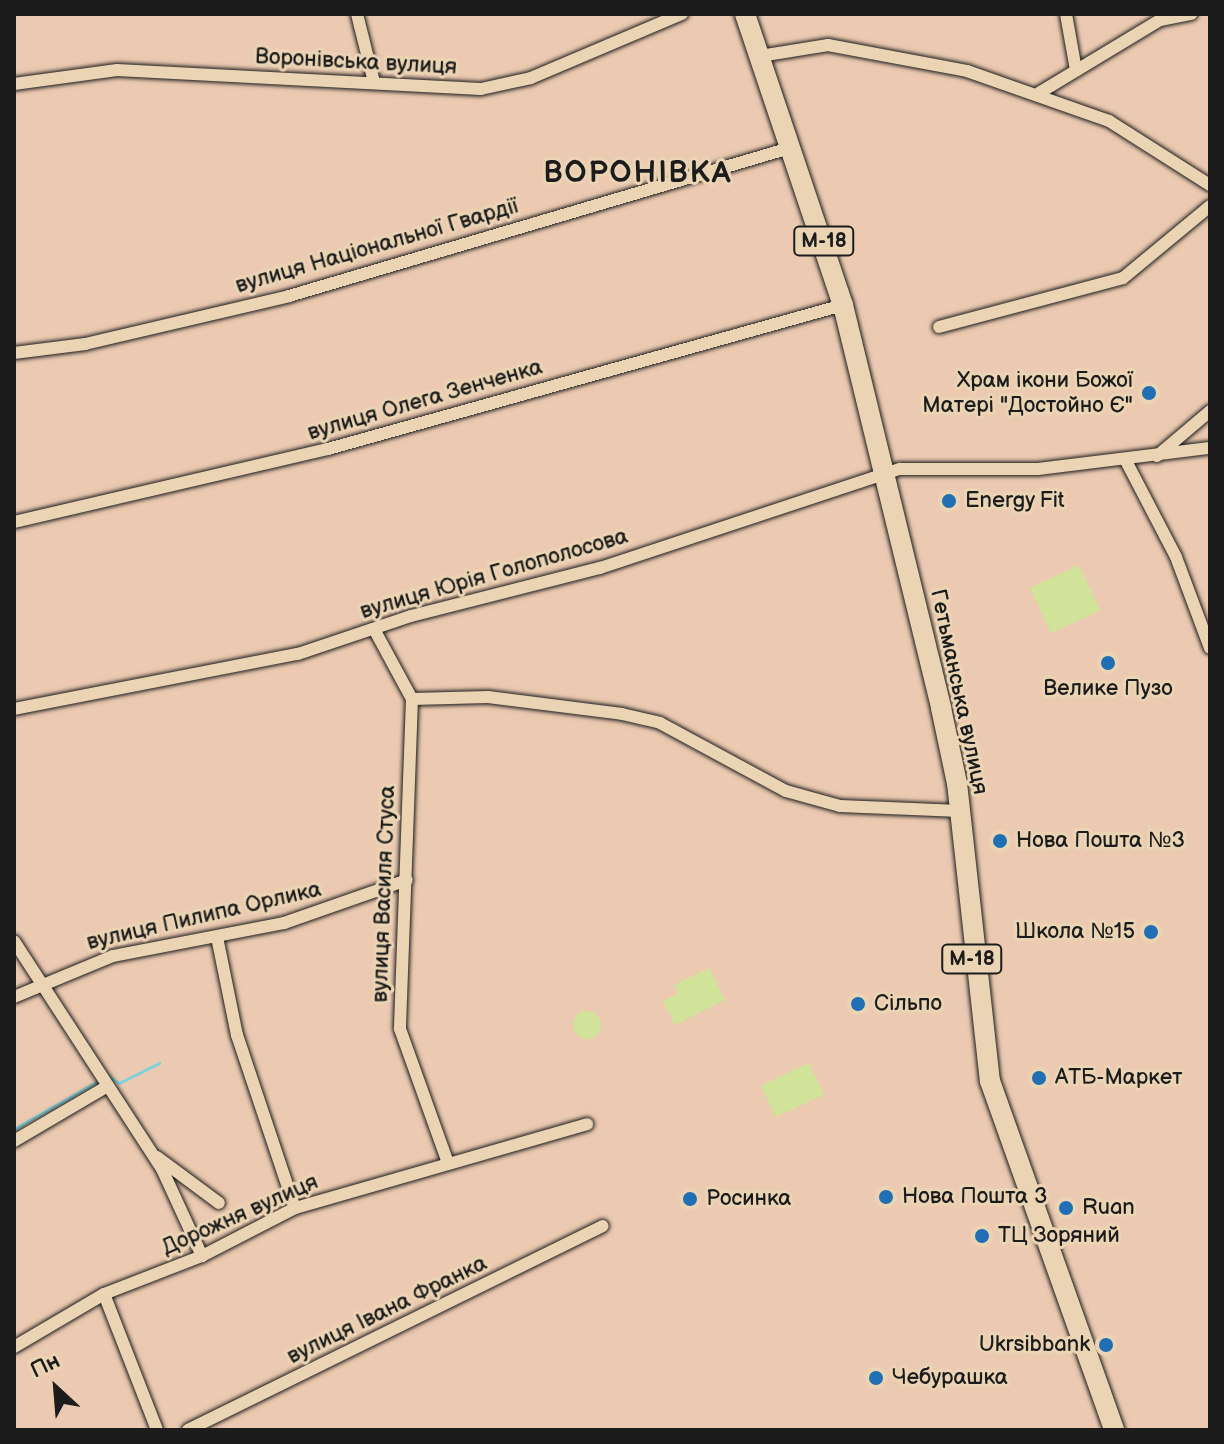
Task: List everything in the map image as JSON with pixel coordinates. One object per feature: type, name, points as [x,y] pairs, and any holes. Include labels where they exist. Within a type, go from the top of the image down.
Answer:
[{"type":"highway","name":"Гетьманська вулиця","points":[[745,14],[793,147],[843,305],[885,473],[960,811],[990,1081],[1114,1430]]},
{"type":"street","points":[[357,14],[374,82]]},
{"type":"street","points":[[1066,14],[1076,70]]},
{"type":"street","points":[[1039,93],[1160,20],[1191,14]]},
{"type":"street","name":"Воронівська вулиця","points":[[14,84],[117,70],[509,86],[678,15]]},
{"type":"street","points":[[760,56],[828,45],[1039,93],[1109,121],[1210,185]]},
{"type":"street","name":"вулиця Національної Гвардії","points":[[14,353],[85,344],[289,296],[793,147]]},
{"type":"street","points":[[939,327],[1123,278],[1210,206]]},
{"type":"street","name":"вулиця Олега Зенченка","points":[[14,522],[328,449],[843,305]]},
{"type":"street","points":[[1157,456],[1210,411]]},
{"type":"street","name":"вулиця Юрія Голополосова","points":[[14,709],[298,654],[374,629],[600,568],[885,473],[1125,459],[1210,448]]},
{"type":"street","points":[[1125,459],[1176,557],[1210,648]]},
{"type":"street","points":[[374,629],[412,699],[488,697],[622,714],[660,723],[786,791],[840,806],[960,811]]},
{"type":"street","name":"вулиця Василя Стуса","points":[[412,699],[400,1029],[448,1163]]},
{"type":"street","name":"вулиця Пилипа Орлика","points":[[14,997],[42,979],[113,956],[284,923],[407,880]]},
{"type":"street","points":[[217,937],[237,1035],[295,1208]]},
{"type":"street","points":[[14,941],[42,979],[106,1087],[150,1152],[202,1256]]},
{"type":"street","points":[[14,1141],[106,1087]]},
{"type":"street","name":"Дорожня вулиця","points":[[14,1347],[104,1294],[202,1256],[295,1208],[587,1124]]},
{"type":"street","points":[[150,1152],[219,1203]]},
{"type":"street","name":"вулиця Івана Франка","points":[[188,1430],[603,1226]]},
{"type":"street","points":[[104,1294],[157,1430]]},
{"type":"green space","points":[[1079,565],[1100,610],[1051,633],[1030,588]]},
{"type":"green space","points":[[709,968],[725,1000],[675,1025],[663,1001],[678,993],[674,985]]},
{"type":"green space","points":[[587,1011],[597,1015],[601,1025],[597,1035],[587,1039],[577,1035],[573,1025],[577,1015]]},
{"type":"green space","points":[[809,1063],[824,1095],[776,1117],[761,1085]]},
{"type":"waterway","points":[[109,1076],[119,1083],[159,1063]]},
{"type":"waterway","points":[[14,1129],[96,1082]]},
{"type":"place","name":"Храм ікони Божої Матері \"Достойно Є\"","points":[[1149,393]]},
{"type":"place","name":"Energy Fit","points":[[949,501]]},
{"type":"place","name":"Велике Пузо","points":[[1108,663]]},
{"type":"place","name":"Нова Пошта №3","points":[[1000,841]]},
{"type":"place","name":"Школа №15","points":[[1151,932]]},
{"type":"place","name":"Сільпо","points":[[858,1004]]},
{"type":"place","name":"АТБ-Маркет","points":[[1039,1078]]},
{"type":"place","name":"Нова Пошта 3","points":[[886,1197]]},
{"type":"place","name":"Росинка","points":[[690,1199]]},
{"type":"place","name":"Ruan","points":[[1066,1208]]},
{"type":"place","name":"ТЦ Зоряний","points":[[982,1236]]},
{"type":"place","name":"Ukrsibbank","points":[[1106,1345]]},
{"type":"place","name":"Чебурашка","points":[[876,1378]]},
{"type":"district","name":"ВОРОНІВКА","points":[[638,173]]}]
